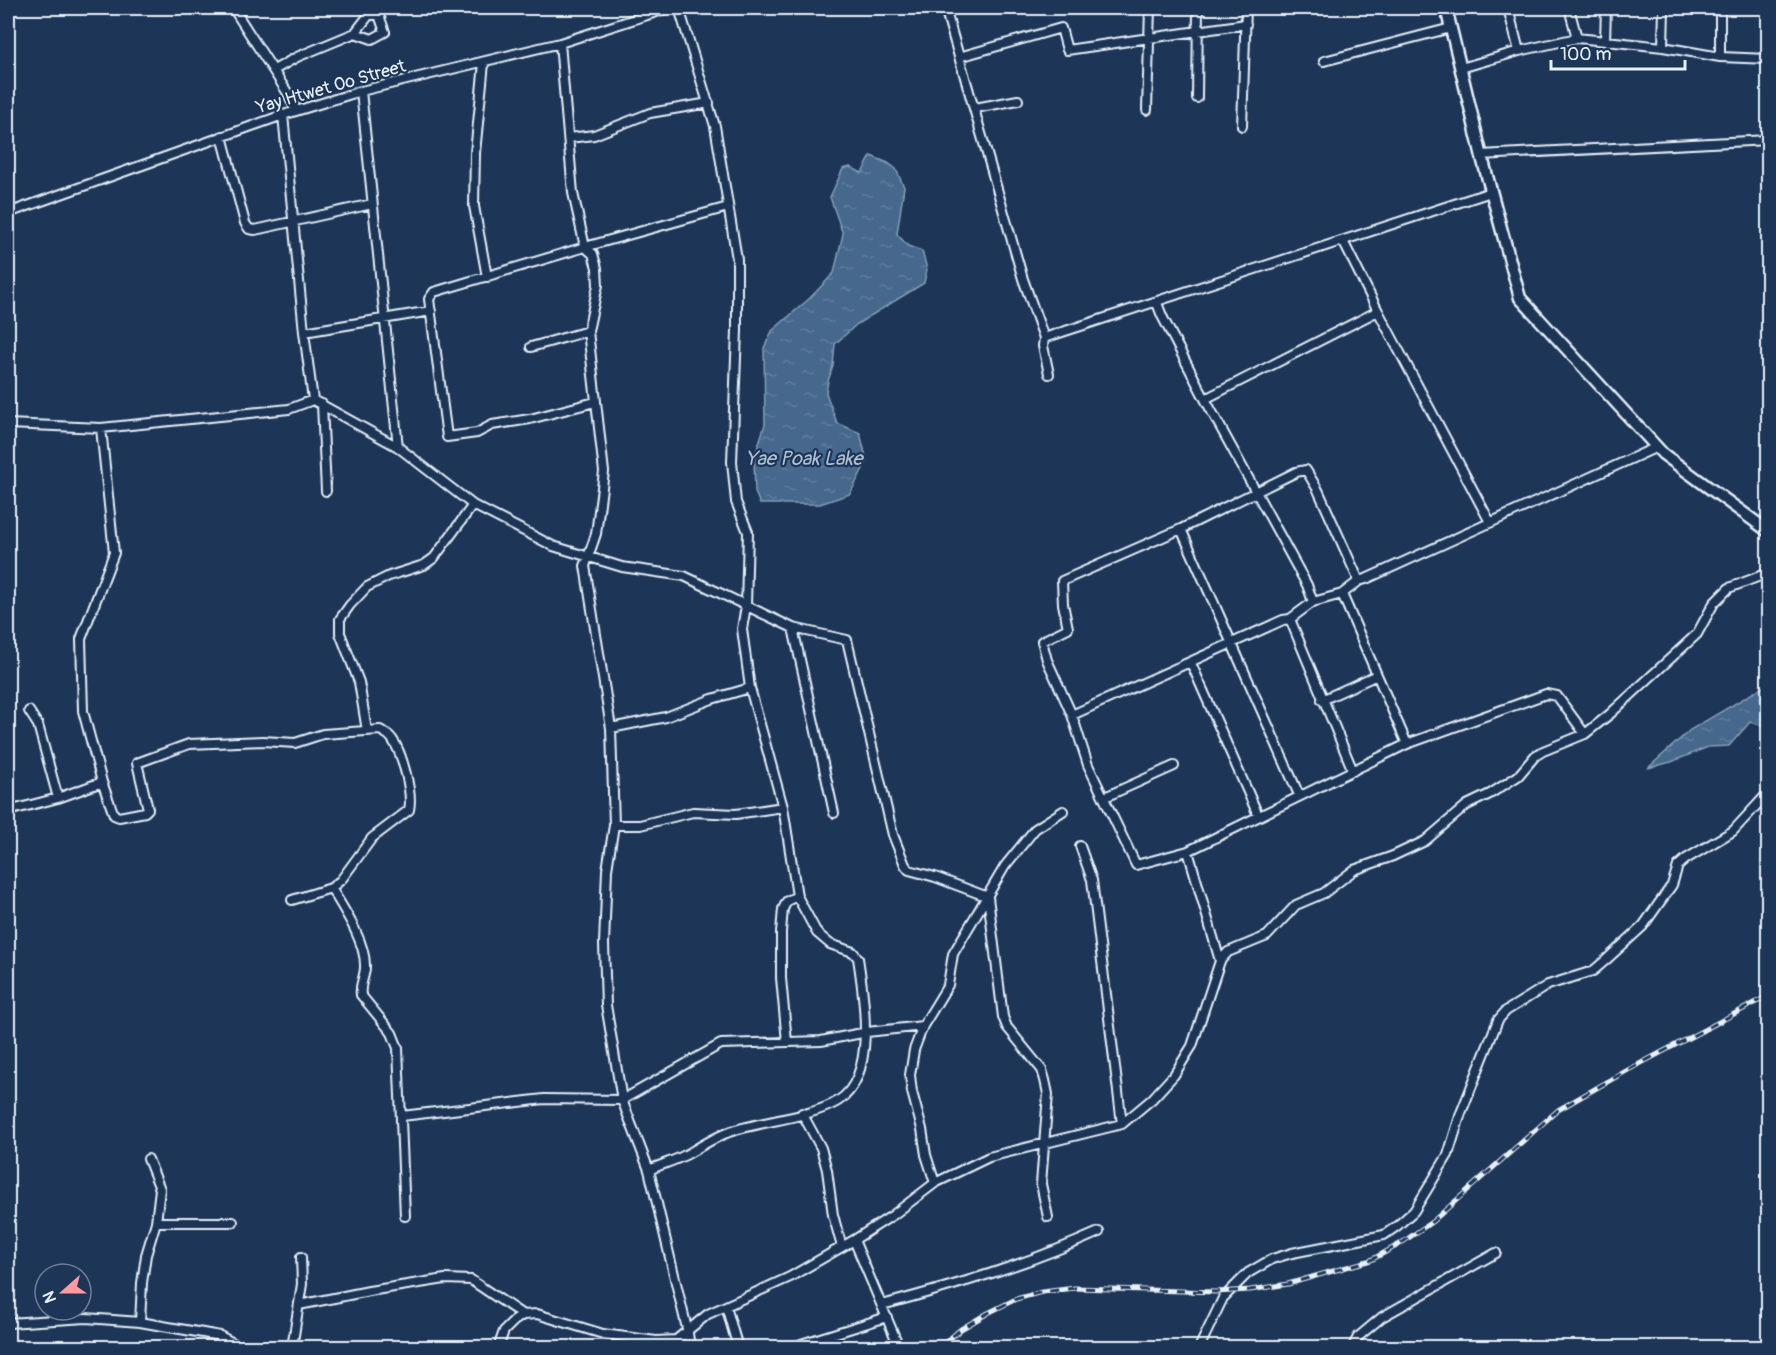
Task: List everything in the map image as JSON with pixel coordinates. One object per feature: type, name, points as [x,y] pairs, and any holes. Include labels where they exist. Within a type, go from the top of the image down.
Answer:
[{"type":"street","points":[[233,8],[274,70],[296,111]]},
{"type":"street","name":"Yay Htwet Oo Street","points":[[8,213],[296,111],[361,91],[560,43],[669,8]]},
{"type":"street","points":[[649,1170],[690,1153],[704,1143],[731,1131],[802,1113],[838,1101],[852,1090],[856,1083],[867,1032],[858,958],[853,952],[830,944],[817,933],[796,896],[783,807],[750,688],[742,629],[746,606],[748,532],[736,502],[732,462],[737,259],[716,126],[679,8]]},
{"type":"street","points":[[945,8],[1023,279],[1044,338],[1043,346],[1049,374]]},
{"type":"street","points":[[1147,110],[1150,8]]},
{"type":"street","points":[[1197,98],[1198,8]]},
{"type":"street","points":[[1242,126],[1246,8]]},
{"type":"street","points":[[1446,8],[1481,155],[1520,298],[1663,454],[1768,531]]},
{"type":"street","points":[[1508,8],[1519,51]]},
{"type":"street","points":[[1569,8],[1577,38]]},
{"type":"street","points":[[1605,41],[1606,8]]},
{"type":"street","points":[[1663,46],[1664,8]]},
{"type":"street","points":[[1720,8],[1720,57]]},
{"type":"street","points":[[959,57],[1060,28],[1067,50],[1246,24]]},
{"type":"street","points":[[1324,61],[1451,28]]},
{"type":"street","points":[[274,70],[297,57],[355,33]]},
{"type":"street","points":[[1461,68],[1519,51],[1577,38],[1663,46],[1720,57],[1768,58]]},
{"type":"street","points":[[560,43],[573,194],[585,247],[592,254],[597,268],[598,285],[588,331],[604,472],[596,534],[585,566],[611,728],[614,825],[607,870],[604,944],[606,1005],[622,1100],[649,1170],[690,1347]]},
{"type":"street","points":[[484,63],[475,153],[474,206],[487,278]]},
{"type":"street","points":[[361,91],[398,447]]},
{"type":"street","points":[[975,108],[1018,100]]},
{"type":"street","points":[[568,138],[594,135],[650,113],[709,103]]},
{"type":"street","points":[[284,115],[304,332],[318,402],[326,491]]},
{"type":"street","points":[[222,136],[245,223],[249,229],[255,230],[372,204]]},
{"type":"street","points":[[1481,155],[1768,140]]},
{"type":"street","points":[[1044,338],[1157,303],[1491,192]]},
{"type":"street","points":[[595,402],[530,419],[492,425],[477,433],[447,437],[429,299],[434,292],[728,207]]},
{"type":"street","points":[[1343,241],[1490,522]]},
{"type":"street","points":[[1157,303],[1205,399],[1307,585],[1313,602]]},
{"type":"street","points":[[1205,399],[1378,311]]},
{"type":"street","points":[[304,332],[431,312]]},
{"type":"street","points":[[531,347],[588,331]]},
{"type":"street","points":[[8,424],[101,428],[289,409],[318,402],[398,447],[473,505],[553,546],[622,567],[684,576],[793,628],[844,638],[849,644],[894,836],[905,865],[909,870],[988,897]]},
{"type":"street","points":[[101,428],[114,552],[81,639],[83,711],[102,782],[114,815],[128,816],[145,812],[148,809],[136,766],[140,761],[189,744],[263,741],[295,743],[323,734],[380,730],[394,741],[406,776],[411,802],[410,810],[372,838],[340,880],[331,888],[292,900]]},
{"type":"street","points":[[1072,715],[1283,620],[1290,619],[1313,602],[1342,594],[1359,580],[1366,579],[1657,447]]},
{"type":"street","points":[[1359,580],[1306,470],[1296,472],[1181,529],[1062,581],[1063,604],[1068,628],[1042,641],[1047,660],[1072,715],[1088,765],[1136,865],[1188,851],[1407,744],[1546,694],[1557,696],[1585,734]]},
{"type":"street","points":[[367,731],[359,682],[340,633],[340,620],[367,587],[389,576],[424,565],[434,558],[473,505]]},
{"type":"street","points":[[1181,529],[1299,795]]},
{"type":"street","points":[[498,1347],[504,1331],[523,1315],[537,1314],[603,1334],[656,1341],[676,1340],[688,1333],[708,1314],[790,1277],[854,1240],[893,1215],[935,1183],[989,1157],[1122,1124],[1152,1099],[1174,1075],[1192,1046],[1220,961],[1228,952],[1267,936],[1296,905],[1324,892],[1354,870],[1425,841],[1467,805],[1490,794],[1518,776],[1535,756],[1585,734],[1697,634],[1714,603],[1729,588],[1768,573]]},
{"type":"street","points":[[1342,594],[1407,744]]},
{"type":"street","points":[[1290,619],[1353,771]]},
{"type":"street","points":[[793,628],[834,813]]},
{"type":"street","points":[[1191,663],[1258,815]]},
{"type":"street","points":[[1322,700],[1377,675]]},
{"type":"street","points":[[611,728],[666,717],[712,699],[750,688]]},
{"type":"street","points":[[29,711],[38,725],[58,798]]},
{"type":"street","points":[[1105,797],[1174,766]]},
{"type":"street","points":[[8,812],[58,798],[102,782]]},
{"type":"street","points":[[1199,1347],[1223,1298],[1248,1273],[1272,1259],[1300,1251],[1384,1235],[1414,1211],[1448,1155],[1461,1113],[1498,1020],[1506,1011],[1548,985],[1593,971],[1643,926],[1672,885],[1678,867],[1686,859],[1733,831],[1768,793]]},
{"type":"street","points":[[614,825],[640,825],[693,812],[736,814],[783,807]]},
{"type":"street","points":[[935,1183],[926,1155],[910,1075],[914,1050],[923,1026],[948,985],[953,954],[1005,866],[1035,829],[1063,811]]},
{"type":"street","points":[[1080,846],[1092,880],[1122,1124]]},
{"type":"street","points":[[1188,851],[1220,961]]},
{"type":"street","points":[[331,888],[350,920],[364,953],[366,967],[360,990],[361,995],[392,1033],[398,1048],[405,1216]]},
{"type":"street","points":[[787,1042],[781,978],[781,932],[783,909],[786,902],[796,896]]},
{"type":"street","points":[[988,897],[1003,1017],[1013,1035],[1042,1070],[1048,1094],[1041,1184],[1048,1217]]},
{"type":"street","points":[[402,1116],[544,1099],[622,1100],[721,1044],[821,1041],[867,1032],[923,1026]]},
{"type":"street","points":[[802,1113],[821,1148],[827,1170],[832,1215],[842,1247]]},
{"type":"street","points":[[140,1322],[146,1256],[156,1222],[160,1189],[148,1159]]},
{"type":"street","points":[[156,1222],[233,1222]]},
{"type":"street","points":[[882,1305],[952,1286],[1048,1255],[1099,1232]]},
{"type":"street","points":[[854,1240],[897,1342],[896,1347]]},
{"type":"street","points":[[1352,1347],[1358,1337],[1382,1317],[1496,1253]]},
{"type":"street","points":[[292,1347],[302,1284],[301,1257]]},
{"type":"street","points":[[299,1305],[445,1279],[471,1280],[523,1315]]},
{"type":"street","points":[[726,1306],[738,1347]]},
{"type":"street","points":[[801,1344],[887,1317]]},
{"type":"street","points":[[8,1323],[86,1318],[140,1322],[220,1336],[243,1347]]},
{"type":"street","points":[[219,1347],[220,1336]]},
{"type":"water","name":"Yae Poak Lake","points":[[871,156],[896,169],[904,187],[897,234],[908,246],[922,251],[927,269],[924,283],[857,324],[835,344],[833,366],[826,393],[837,423],[860,433],[867,461],[850,494],[820,504],[760,504],[755,492],[754,459],[765,424],[764,348],[772,331],[810,298],[834,273],[843,234],[830,197],[843,169],[850,167],[862,173]]},
{"type":"water","points":[[1768,684],[1768,724],[1766,726],[1750,722],[1729,746],[1708,747],[1671,762],[1648,768],[1690,730]]},
{"type":"railway","points":[[939,1348],[961,1329],[988,1313],[1016,1299],[1042,1292],[1075,1288],[1216,1292],[1250,1290],[1288,1284],[1371,1260],[1400,1244],[1433,1221],[1558,1110],[1768,996]]}]
